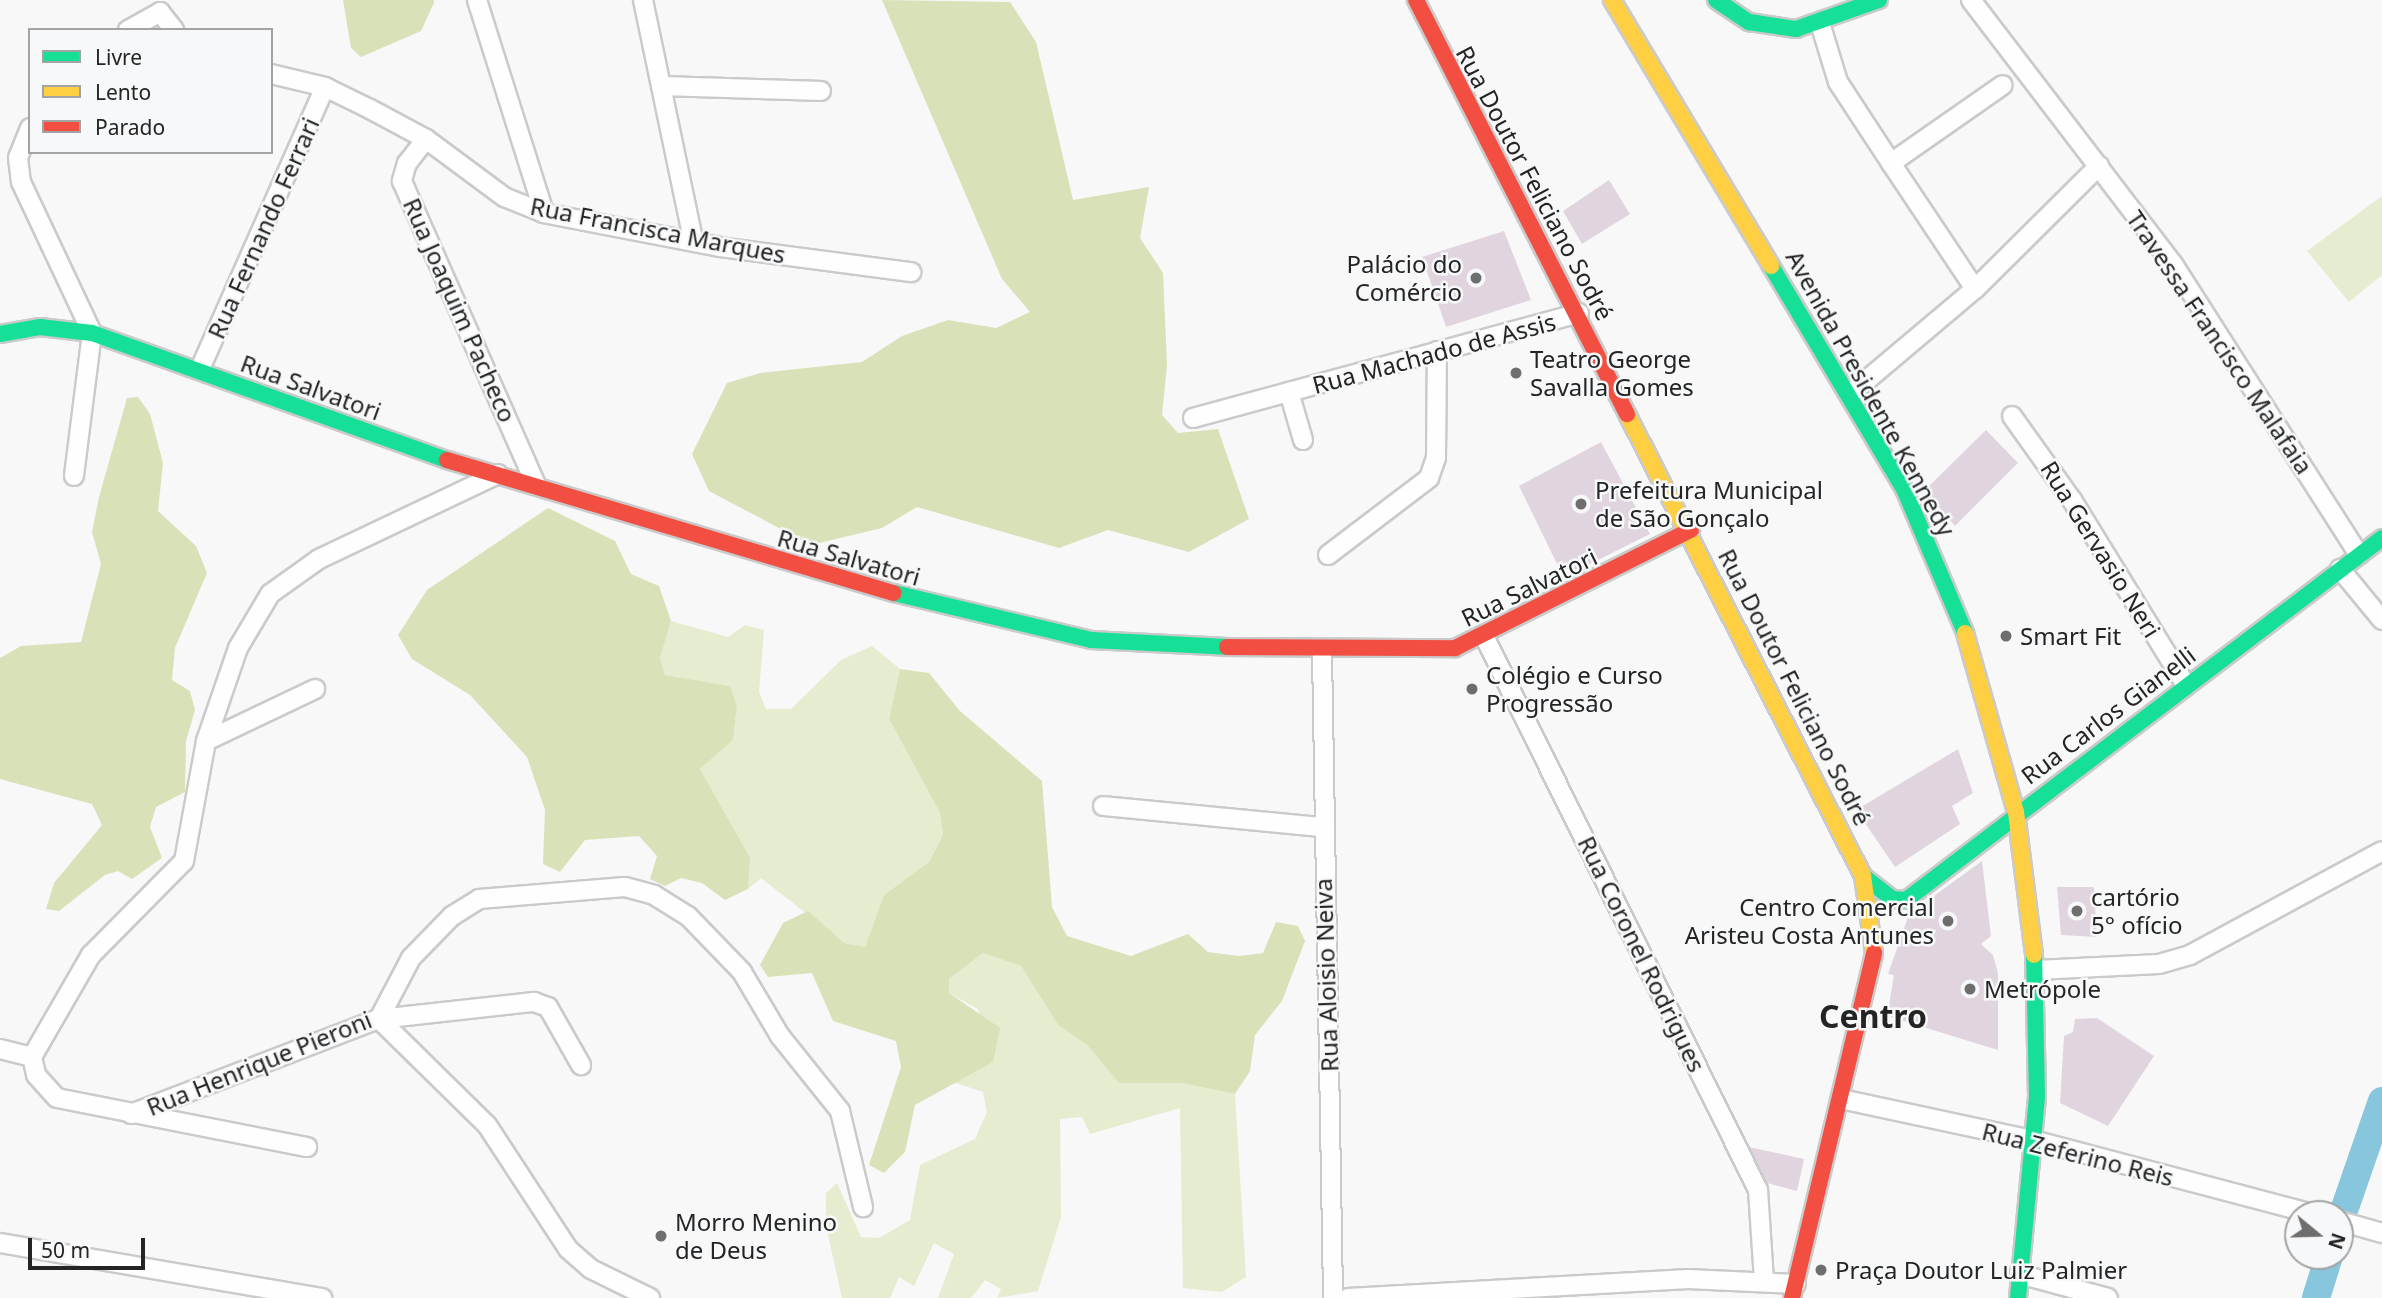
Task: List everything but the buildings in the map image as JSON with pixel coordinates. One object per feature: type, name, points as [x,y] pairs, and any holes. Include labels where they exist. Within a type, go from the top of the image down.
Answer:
[{"type":"main road","name":"Rua Doutor Feliciano Sodré","points":[[1416,0],[1451,79],[1579,313],[1691,530],[1863,876],[1874,954],[1794,1291]]},
{"type":"main road","name":"Avenida Presidente Kennedy","points":[[1612,0],[1849,395],[1947,579],[2016,812],[2036,970],[2033,1140],[2018,1298]]},
{"type":"main road","points":[[1716,0],[1772,29],[1820,23],[1879,0]]},
{"type":"main road","name":"Rua Salvatori","points":[[0,334],[40,327],[92,333],[498,474],[846,582],[1041,631],[1191,649],[1424,652],[1485,638],[1691,530]]},
{"type":"main road","name":"Rua Carlos Gianelli","points":[[1863,876],[1892,899],[1906,900],[2016,812],[2382,538]]},
{"type":"street","points":[[477,0],[544,213]]},
{"type":"street","points":[[643,0],[693,240]]},
{"type":"street","name":"Travessa Francisco Malafaia","points":[[1971,0],[2173,264],[2359,555]]},
{"type":"street","points":[[132,28],[160,12],[172,28]]},
{"type":"street","points":[[1820,23],[1839,82],[1975,289]]},
{"type":"street","name":"Rua Francisca Marques","points":[[273,75],[325,88],[426,139],[504,197],[544,213],[693,240],[911,272]]},
{"type":"street","points":[[1891,163],[2003,85]]},
{"type":"street","points":[[663,86],[821,91]]},
{"type":"street","name":"Rua Fernando Ferrari","points":[[200,369],[325,88]]},
{"type":"street","points":[[28,133],[18,158],[21,182],[92,333],[74,476]]},
{"type":"street","name":"Rua Joaquim Pacheco","points":[[426,139],[407,163],[402,181],[537,485]]},
{"type":"street","points":[[1849,395],[1975,289],[2099,166]]},
{"type":"street","name":"Rua Machado de Assis","points":[[1193,418],[1579,313]]},
{"type":"street","points":[[1328,555],[1429,478],[1436,458],[1437,352]]},
{"type":"street","name":"Rua Machado de Assis","points":[[1289,393],[1303,440]]},
{"type":"street","name":"Rua Gervasio Neri","points":[[2012,416],[2072,500],[2186,685]]},
{"type":"street","points":[[306,1147],[57,1098],[36,1075],[32,1057],[91,955],[184,861],[206,741],[238,648],[270,594],[318,559],[498,474]]},
{"type":"street","points":[[2340,569],[2382,620]]},
{"type":"street","name":"Rua Coronel Rodrigues","points":[[1485,638],[1758,1190],[1764,1280]]},
{"type":"street","name":"Rua Aloisio Neiva","points":[[1322,652],[1322,827],[1333,1298]]},
{"type":"street","points":[[206,741],[315,689]]},
{"type":"street","points":[[1103,806],[1322,827]]},
{"type":"street","points":[[2036,970],[2159,964],[2190,955],[2382,851]]},
{"type":"street","name":"Rua Henrique Pieroni","points":[[131,1114],[379,1019],[411,958],[452,916],[480,899],[598,886],[654,895],[720,946],[796,1058],[832,1096],[846,1129],[863,1208]]},
{"type":"street","points":[[379,1019],[534,1002],[548,1007],[582,1065]]},
{"type":"street","points":[[379,1019],[486,1125],[568,1249],[591,1269],[650,1298]]},
{"type":"street","points":[[0,1049],[32,1057]]},
{"type":"street","name":"Rua Zeferino Reis","points":[[1841,1099],[2033,1140],[2284,1206]]},
{"type":"street","points":[[2354,1224],[2382,1233]]},
{"type":"street","points":[[0,1243],[321,1298]]},
{"type":"street","points":[[2019,1274],[2108,1298]]},
{"type":"street","points":[[1348,1298],[1764,1280],[1794,1291]]},
{"type":"green space","points":[[343,0],[434,0],[434,3],[421,31],[361,57],[351,48]]},
{"type":"green space","points":[[882,0],[1010,2],[1036,42],[1073,200],[1149,187],[1140,238],[1163,273],[1167,365],[1162,415],[1178,433],[1218,429],[1249,519],[1189,552],[1108,530],[1059,548],[917,507],[882,528],[811,545],[709,491],[692,454],[727,383],[760,373],[862,362],[902,336],[948,320],[996,328],[1030,312],[1002,279]]},
{"type":"green space","points":[[2382,196],[2382,275],[2349,302],[2307,251]]},
{"type":"green space","points":[[138,397],[150,414],[163,463],[158,511],[196,546],[207,573],[175,648],[172,680],[190,691],[195,710],[186,741],[185,792],[156,807],[150,827],[162,858],[132,879],[118,871],[105,875],[59,911],[46,909],[54,883],[102,825],[92,804],[0,779],[0,658],[21,646],[81,642],[101,564],[92,532],[99,497],[127,398]]},
{"type":"green space","points":[[548,508],[615,541],[631,574],[659,586],[671,621],[660,658],[665,675],[730,686],[737,706],[733,740],[700,769],[750,858],[748,889],[725,900],[702,883],[681,878],[665,886],[650,879],[657,856],[639,836],[585,840],[560,872],[543,864],[545,810],[527,757],[470,695],[412,659],[398,635],[427,590]]},
{"type":"green space","points":[[671,621],[728,637],[745,625],[764,630],[759,692],[766,709],[791,709],[841,660],[872,646],[900,669],[889,719],[940,813],[943,835],[929,862],[884,895],[865,947],[844,943],[761,878],[748,889],[749,858],[700,769],[733,740],[737,706],[729,686],[665,675],[660,658]]},
{"type":"green space","points":[[900,669],[929,673],[960,711],[1042,781],[1052,907],[1067,936],[1131,956],[1188,934],[1208,952],[1239,956],[1263,953],[1276,922],[1298,926],[1305,941],[1282,1001],[1255,1035],[1250,1071],[1235,1094],[1182,1083],[1119,1083],[1087,1045],[1058,1025],[1021,966],[983,953],[949,979],[949,993],[1000,1028],[993,1062],[915,1105],[905,1152],[884,1173],[869,1165],[901,1067],[896,1041],[833,1021],[812,973],[768,977],[760,965],[783,923],[808,911],[844,943],[865,947],[884,895],[929,862],[943,835],[940,813],[889,719]]},
{"type":"green space","points":[[983,953],[1021,966],[1058,1025],[1087,1045],[1119,1083],[1182,1083],[1235,1094],[1246,1277],[1222,1292],[1183,1288],[1180,1108],[1090,1134],[1082,1117],[1060,1119],[1061,1217],[1038,1291],[997,1298],[1001,1289],[985,1280],[971,1298],[938,1298],[954,1254],[934,1243],[914,1286],[899,1277],[890,1298],[842,1298],[826,1226],[826,1193],[837,1183],[861,1237],[879,1238],[910,1220],[920,1165],[975,1139],[987,1112],[983,1092],[953,1082],[993,1062],[978,1009],[949,993],[949,979]]},
{"type":"waterway","points":[[2348,1200],[2382,1101]]},
{"type":"waterway","points":[[2316,1298],[2325,1270]]},
{"type":"traffic: fast","points":[[1716,0],[1749,22],[1796,29],[1879,0]]},
{"type":"traffic: fast","points":[[1771,266],[1904,489],[1965,633]]},
{"type":"traffic: fast","points":[[0,334],[40,327],[92,333],[447,460]]},
{"type":"traffic: fast","points":[[1863,876],[1892,899],[1906,900],[2382,538]]},
{"type":"traffic: fast","points":[[894,593],[1091,640],[1227,647]]},
{"type":"traffic: fast","points":[[2018,1298],[2037,1096],[2034,955]]},
{"type":"traffic: slow","points":[[1612,0],[1771,266]]},
{"type":"traffic: slow","points":[[1627,414],[1863,876],[1874,953]]},
{"type":"traffic: slow","points":[[1965,633],[2016,812],[2034,955]]},
{"type":"traffic: jam","points":[[1416,0],[1627,414]]},
{"type":"traffic: jam","points":[[447,460],[894,593]]},
{"type":"traffic: jam","points":[[1227,647],[1455,648],[1691,530]]},
{"type":"traffic: jam","points":[[1792,1298],[1874,953]]},
{"type":"place","name":"Palácio do Comércio","points":[[1476,278]]},
{"type":"place","name":"Teatro George Savalla Gomes","points":[[1516,373]]},
{"type":"place","name":"Prefeitura Municipal de São Gonçalo","points":[[1581,504]]},
{"type":"place","name":"Smart Fit","points":[[2006,636]]},
{"type":"place","name":"Colégio e Curso Progressão","points":[[1472,689]]},
{"type":"place","name":"cartório 5° ofício","points":[[2077,911]]},
{"type":"place","name":"Centro Comercial Aristeu Costa Antunes","points":[[1948,921]]},
{"type":"place","name":"Metrópole","points":[[1970,989]]},
{"type":"place","name":"Morro Menino de Deus","points":[[661,1236]]},
{"type":"place","name":"Praça Doutor Luiz Palmier","points":[[1821,1270]]},
{"type":"district","name":"Centro","points":[[1873,1016]]}]
